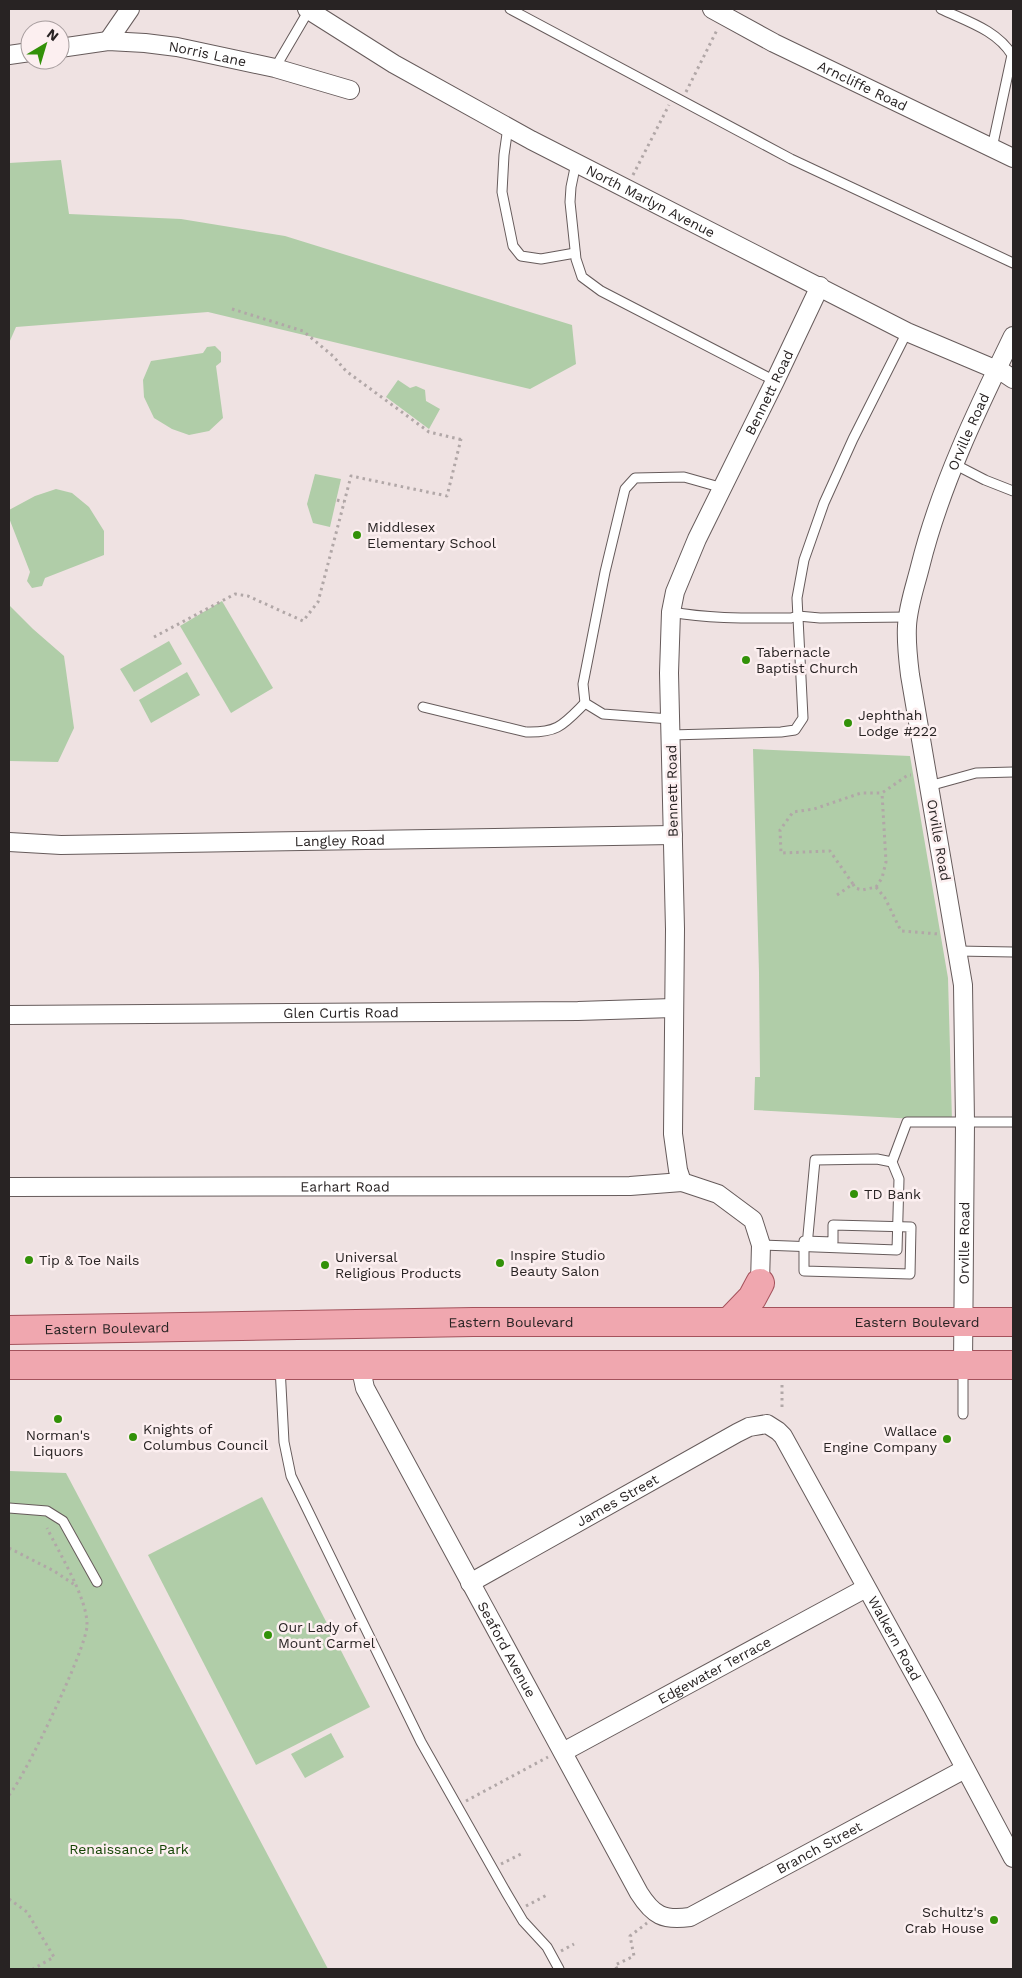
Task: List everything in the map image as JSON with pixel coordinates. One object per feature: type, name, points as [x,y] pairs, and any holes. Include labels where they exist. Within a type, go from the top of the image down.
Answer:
[{"type":"main road","points":[[760,1282],[760,1296],[767,1310],[782,1322]]},
{"type":"main road","points":[[729,1322],[752,1298],[760,1282]]},
{"type":"main road","name":"Eastern Boulevard","points":[[9,1330],[342,1324],[1013,1322]]},
{"type":"main road","points":[[9,1365],[1013,1365]]},
{"type":"street","points":[[108,41],[130,9]]},
{"type":"street","name":"North Marlyn Avenue","points":[[308,9],[394,64],[576,163],[907,332],[1007,374]]},
{"type":"street","name":"Arncliffe Road","points":[[718,12],[774,43],[1013,158]]},
{"type":"street","name":"Norris Lane","points":[[70,47],[108,41],[176,47],[275,68],[350,90]]},
{"type":"street","name":"Bennett Road","points":[[682,1182],[675,1152],[674,1134],[673,835],[669,673],[671,612],[682,572],[820,286]]},
{"type":"street","name":"Orville Road","points":[[963,1365],[965,1322],[965,1122],[963,985],[907,649],[908,617],[928,533],[954,464],[1007,374],[1013,336]]},
{"type":"street","name":"Langley Road","points":[[9,842],[61,845],[673,835]]},
{"type":"street","name":"Glen Curtis Road","points":[[9,1015],[578,1011],[673,1008]]},
{"type":"street","points":[[682,1182],[718,1194],[754,1220],[761,1245],[760,1282]]},
{"type":"street","name":"Earhart Road","points":[[9,1187],[630,1186],[682,1182]]},
{"type":"street","name":"Seaford Avenue","points":[[360,1365],[365,1388],[470,1583],[557,1753],[645,1903],[659,1915],[672,1920]]},
{"type":"street","name":"James Street","points":[[470,1583],[737,1433],[749,1427],[767,1424]]},
{"type":"street","name":"Walkern Road","points":[[767,1424],[782,1436],[1013,1858]]},
{"type":"street","name":"Edgewater Terrace","points":[[557,1753],[866,1588]]},
{"type":"street","name":"Branch Street","points":[[672,1920],[690,1917],[965,1769]]},
{"type":"lane","points":[[275,68],[308,9]]},
{"type":"lane","points":[[510,9],[791,159],[1013,263]]},
{"type":"lane","points":[[941,9],[988,32],[1006,45],[1012,55],[992,148]]},
{"type":"lane","points":[[508,127],[502,192],[512,246],[521,256],[541,259],[575,253]]},
{"type":"lane","points":[[576,163],[570,202],[575,253],[582,277],[601,291],[775,381]]},
{"type":"lane","points":[[723,488],[684,477],[640,477],[635,478],[625,489],[590,640],[582,684],[585,703],[603,714],[670,727],[781,732],[795,730],[803,718],[797,592],[804,560],[824,504],[853,439],[907,332]]},
{"type":"lane","points":[[954,464],[985,480],[1013,491]]},
{"type":"lane","points":[[671,612],[704,618],[744,619],[791,618],[798,616],[820,618],[908,617]]},
{"type":"lane","points":[[423,707],[526,732],[542,732],[552,731],[565,723],[585,703]]},
{"type":"lane","points":[[928,780],[976,773],[1013,772]]},
{"type":"lane","points":[[956,943],[1013,952]]},
{"type":"lane","points":[[761,1245],[897,1250],[899,1179],[892,1162],[907,1122],[1013,1122]]},
{"type":"lane","points":[[807,1247],[814,1160],[877,1158],[892,1162]]},
{"type":"lane","points":[[833,1225],[897,1227],[911,1227],[910,1274],[804,1271],[804,1241],[833,1242],[833,1225]]},
{"type":"lane","points":[[280,1365],[284,1442],[291,1476],[421,1742],[517,1912],[547,1947],[559,1969]]},
{"type":"lane","points":[[963,1365],[963,1414]]},
{"type":"lane","points":[[9,1508],[47,1511],[63,1521],[97,1582]]},
{"type":"path","points":[[626,188],[677,99],[708,50],[718,12]]},
{"type":"path","points":[[154,637],[235,594],[248,596],[303,621],[318,602],[351,476],[447,496],[462,439],[429,432],[346,371],[333,356],[303,331],[232,309]]},
{"type":"path","points":[[337,500],[344,502]]},
{"type":"path","points":[[882,793],[886,862],[882,878],[876,887],[862,890],[855,888],[830,851],[781,853],[780,830],[794,812],[814,808],[861,793],[882,793],[908,775],[928,780]]},
{"type":"path","points":[[837,895],[852,884]]},
{"type":"path","points":[[876,887],[885,898],[901,931],[956,943]]},
{"type":"path","points":[[782,1383],[782,1411]]},
{"type":"path","points":[[9,1795],[31,1758],[78,1656],[87,1627],[84,1602],[47,1528]]},
{"type":"path","points":[[9,1548],[54,1571],[76,1586]]},
{"type":"path","points":[[456,1806],[557,1753]]},
{"type":"path","points":[[492,1870],[523,1853]]},
{"type":"path","points":[[517,1912],[546,1895]]},
{"type":"path","points":[[9,1899],[27,1912],[54,1957],[33,1969]]},
{"type":"path","points":[[615,1965],[634,1956],[630,1936],[647,1923]]},
{"type":"green space","points":[[61,160],[69,214],[181,219],[285,236],[572,325],[576,364],[530,389],[208,312],[16,327],[9,343],[9,163]]},
{"type":"green space","points":[[215,346],[221,352],[221,362],[216,366],[223,418],[209,431],[189,435],[172,429],[154,418],[144,397],[143,380],[151,361],[203,353],[207,347]]},
{"type":"green space","points":[[398,380],[410,388],[416,386],[425,390],[426,401],[440,409],[429,429],[386,397]]},
{"type":"green space","points":[[315,474],[341,479],[330,527],[313,523],[307,504]]},
{"type":"green space","points":[[56,489],[72,493],[89,507],[104,531],[104,555],[45,578],[42,586],[32,588],[27,581],[30,572],[9,518],[9,510],[35,496]]},
{"type":"green space","points":[[222,601],[273,688],[231,713],[180,626]]},
{"type":"green space","points":[[9,605],[64,656],[74,728],[58,762],[9,761]]},
{"type":"green space","points":[[169,641],[182,664],[134,692],[120,669]]},
{"type":"green space","points":[[187,672],[200,695],[151,723],[139,700]]},
{"type":"green space","points":[[753,749],[910,756],[948,978],[952,1121],[754,1110],[755,1077],[760,1077]]},
{"type":"green space","name":"Renaissance Park","points":[[9,1471],[66,1473],[328,1969],[9,1969]]},
{"type":"green space","points":[[262,1497],[370,1707],[256,1765],[148,1555]]},
{"type":"green space","points":[[331,1733],[344,1757],[305,1778],[291,1754]]},
{"type":"place","name":"Middlesex Elementary School","points":[[357,535]]},
{"type":"place","name":"Tabernacle Baptist Church","points":[[746,660]]},
{"type":"place","name":"Jephthah Lodge #222","points":[[848,723]]},
{"type":"place","name":"TD Bank","points":[[854,1194]]},
{"type":"place","name":"Tip & Toe Nails","points":[[29,1260]]},
{"type":"place","name":"Inspire Studio Beauty Salon","points":[[500,1263]]},
{"type":"place","name":"Universal Religious Products","points":[[325,1265]]},
{"type":"place","name":"Norman's Liquors","points":[[58,1419]]},
{"type":"place","name":"Knights of Columbus Council","points":[[133,1437]]},
{"type":"place","name":"Wallace Engine Company","points":[[947,1439]]},
{"type":"place","name":"Our Lady of Mount Carmel","points":[[268,1635]]},
{"type":"place","name":"Schultz's Crab House","points":[[994,1920]]}]
